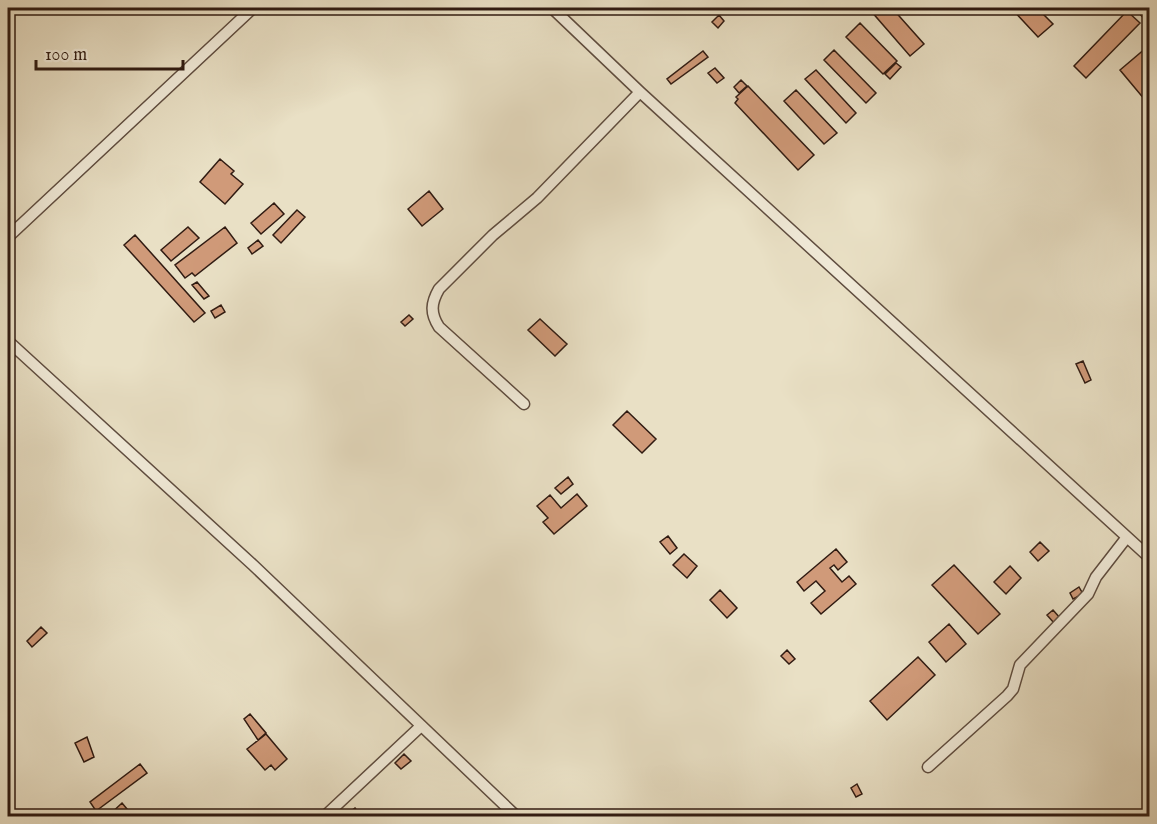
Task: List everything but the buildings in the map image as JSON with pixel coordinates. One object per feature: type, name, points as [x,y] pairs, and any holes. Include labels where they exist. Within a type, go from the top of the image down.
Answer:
[{"type":"street","points":[[8,237],[254,8]]},
{"type":"street","points":[[552,8],[640,92],[1149,558]]},
{"type":"street","points":[[524,404],[439,327],[431,309],[434,299],[439,289],[481,246],[537,198],[640,92]]},
{"type":"street","points":[[8,340],[253,565],[420,727],[516,816]]},
{"type":"street","points":[[928,767],[1007,696],[1013,689],[1020,665],[1088,594],[1096,577],[1127,537]]},
{"type":"street","points":[[325,816],[420,727]]}]
